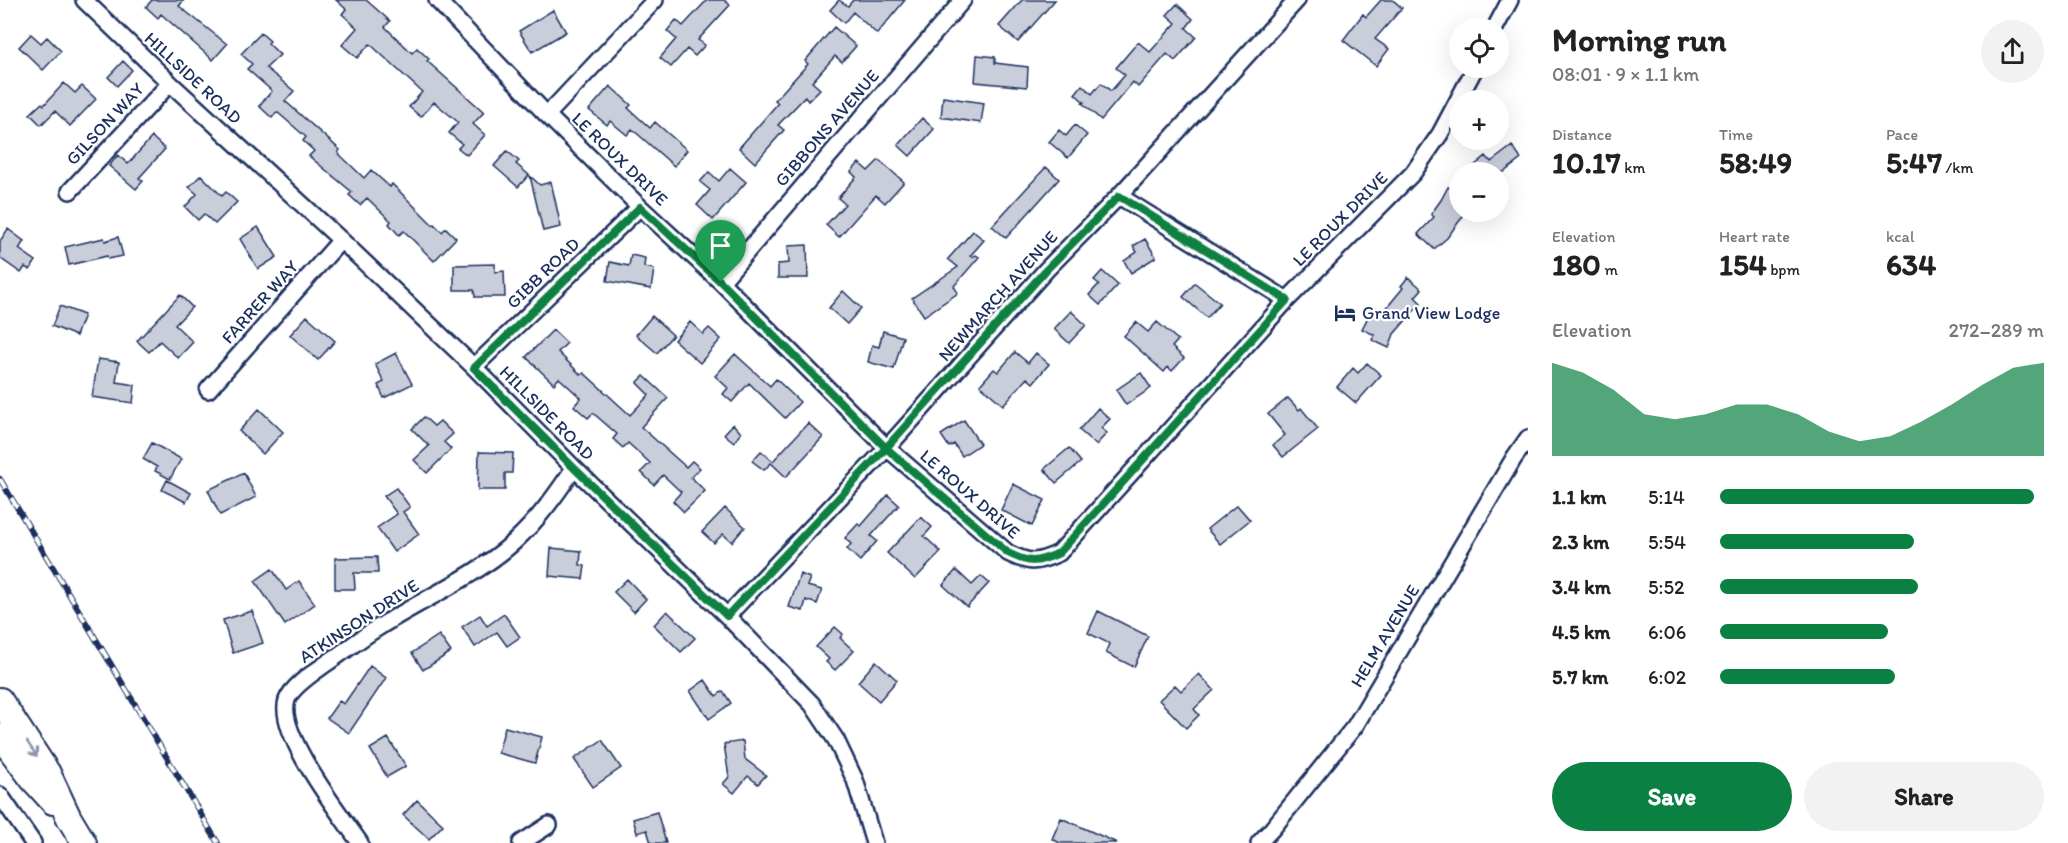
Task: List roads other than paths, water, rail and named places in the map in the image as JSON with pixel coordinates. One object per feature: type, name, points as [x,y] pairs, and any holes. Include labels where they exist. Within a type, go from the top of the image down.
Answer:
[{"type":"main road","points":[[0,700],[48,773],[69,818],[84,843]]},
{"type":"main road","points":[[0,736],[33,780],[69,818]]},
{"type":"street","name":"HILLSIDE ROAD","points":[[84,0],[170,83],[341,240],[474,368],[727,616],[812,704],[836,740],[855,780],[874,843]]},
{"type":"street","name":"LE ROUX DRIVE","points":[[437,0],[547,115],[640,207],[721,282],[886,448],[1008,553],[1025,561],[1040,561],[1059,553],[1287,300],[1413,173],[1440,134],[1470,78]]},
{"type":"street","points":[[547,115],[654,0]]},
{"type":"street","name":"GIBBONS AVENUE","points":[[721,282],[963,0]]},
{"type":"street","name":"NEWMARCH AVENUE","points":[[727,616],[886,448],[1046,270],[1119,196],[1297,0]]},
{"type":"street","points":[[1500,18],[1510,0]]},
{"type":"street","name":"GILSON WAY","points":[[70,191],[170,83]]},
{"type":"street","points":[[1119,196],[1287,300]]},
{"type":"street","name":"GIBB ROAD","points":[[474,368],[640,207]]},
{"type":"street","name":"FARRER WAY","points":[[208,390],[341,240]]},
{"type":"street","name":"HELM AVENUE","points":[[1259,843],[1272,830],[1355,726],[1528,438]]},
{"type":"street","name":"ATKINSON DRIVE","points":[[360,843],[309,770],[291,731],[287,716],[287,699],[298,685],[378,627],[463,578],[513,543],[548,507],[574,468]]},
{"type":"street","points":[[0,795],[33,843]]},
{"type":"street","points":[[521,843],[549,825]]},
{"type":"railway","points":[[0,479],[218,843]]},
{"type":"place","name":"Grand View Lodge","points":[[1345,313]]}]
